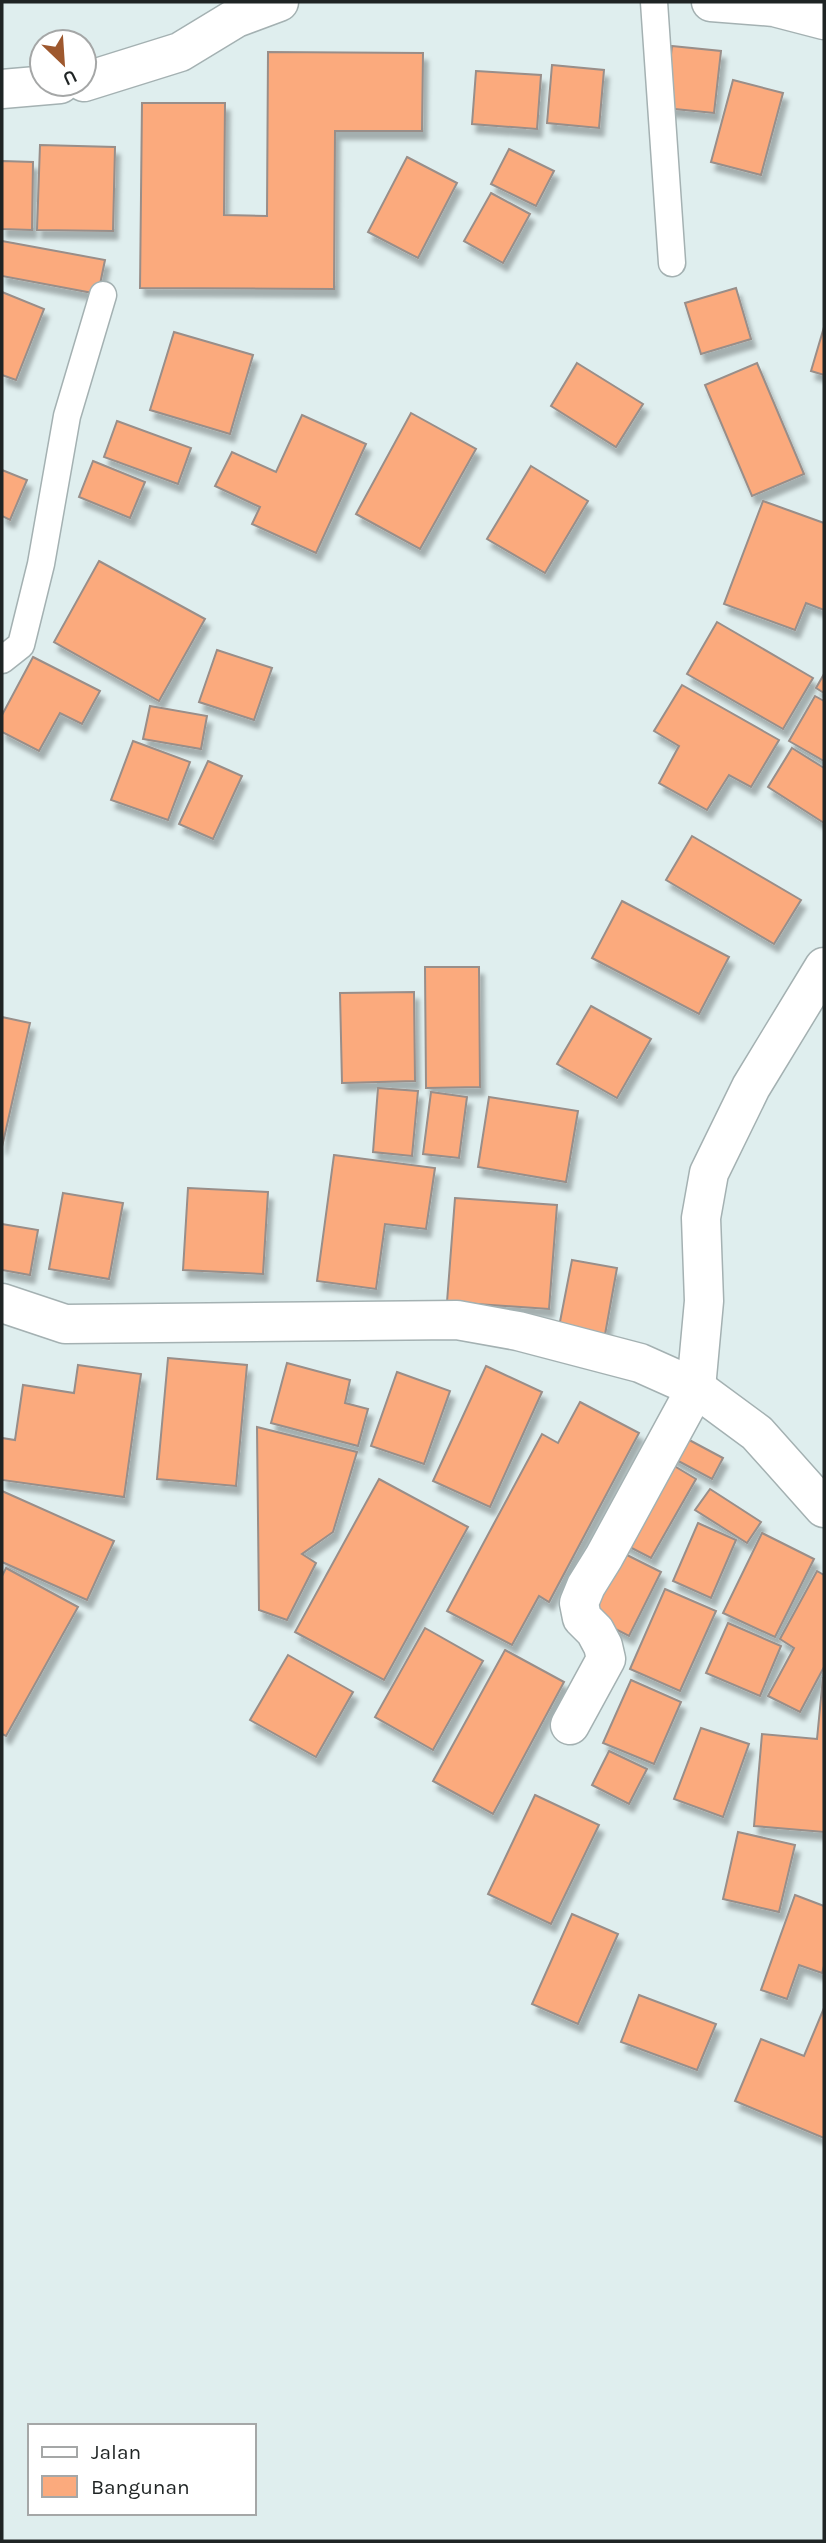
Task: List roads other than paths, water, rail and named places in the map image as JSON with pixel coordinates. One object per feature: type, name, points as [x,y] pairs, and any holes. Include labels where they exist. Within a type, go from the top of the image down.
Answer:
[{"type":"street","points":[[98,78],[180,52],[236,18],[279,2]]},
{"type":"street","points":[[711,2],[775,5],[824,20]]},
{"type":"street","points":[[2,89],[28,87]]},
{"type":"street","points":[[570,1725],[606,1660],[603,1646],[595,1631],[582,1618],[579,1603],[696,1388],[704,1301],[701,1218],[709,1173],[751,1087],[824,967]]},
{"type":"street","points":[[2,1303],[65,1324],[457,1320],[517,1331],[640,1363],[696,1388],[757,1433],[824,1508]]},
{"type":"lane","points":[[654,2],[672,263]]},
{"type":"lane","points":[[2,660],[21,645],[41,564],[67,416],[103,295]]}]
